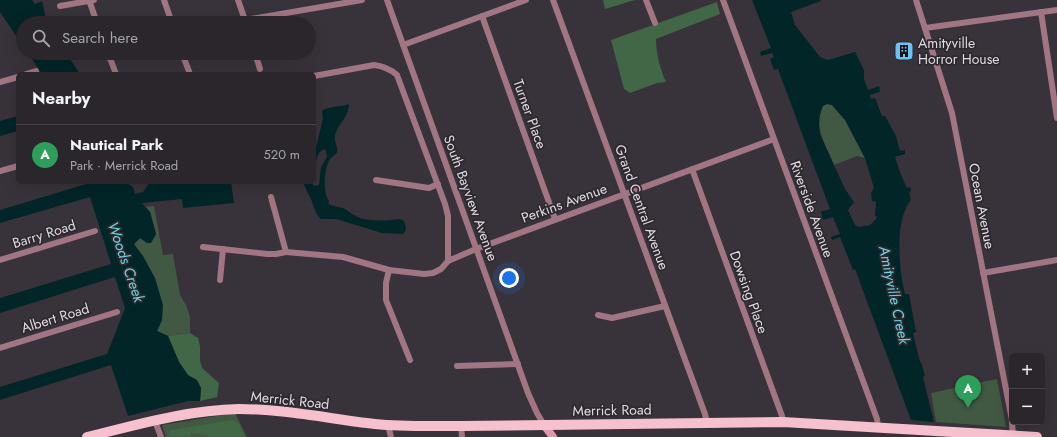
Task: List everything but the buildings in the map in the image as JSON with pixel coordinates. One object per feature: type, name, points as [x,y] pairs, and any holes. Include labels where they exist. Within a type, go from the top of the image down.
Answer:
[{"type":"main road","name":"Merrick Road","points":[[86,437],[187,414],[220,410],[265,410],[388,425],[460,426],[783,422],[1037,437]]},
{"type":"main road","points":[[544,425],[553,437]]},
{"type":"street","points":[[60,6],[91,0],[95,16]]},
{"type":"street","points":[[164,0],[170,16]]},
{"type":"street","points":[[238,0],[243,16]]},
{"type":"street","points":[[277,16],[362,0]]},
{"type":"street","name":"South Bayview Avenue","points":[[387,0],[518,364],[537,413],[544,425]]},
{"type":"street","points":[[403,45],[526,0]]},
{"type":"street","name":"Grand Central Avenue","points":[[553,0],[707,423]]},
{"type":"street","points":[[646,0],[654,23]]},
{"type":"street","name":"Riverside Avenue","points":[[723,0],[877,419],[878,427]]},
{"type":"street","name":"Ocean Avenue","points":[[916,0],[952,113],[1009,406]]},
{"type":"street","points":[[925,28],[1057,10]]},
{"type":"street","points":[[1041,12],[1057,118]]},
{"type":"street","name":"Turner Place","points":[[482,16],[555,220]]},
{"type":"street","points":[[111,60],[115,72]]},
{"type":"street","points":[[185,60],[189,72]]},
{"type":"street","points":[[257,60],[260,69]]},
{"type":"street","points":[[316,76],[374,65],[390,69],[397,76],[438,184],[448,216],[448,261]]},
{"type":"street","points":[[0,82],[16,78]]},
{"type":"street","name":"Perkins Avenue","points":[[203,247],[267,254],[286,252],[344,257],[389,270],[424,274],[433,273],[448,261],[476,249],[774,139]]},
{"type":"street","points":[[0,171],[16,167]]},
{"type":"street","name":"Dowsing Place","points":[[692,169],[783,422]]},
{"type":"street","points":[[376,180],[429,188],[438,184]]},
{"type":"street","points":[[271,197],[286,252]]},
{"type":"street","name":"Barry Road","points":[[0,260],[96,231]]},
{"type":"street","points":[[220,280],[223,249]]},
{"type":"street","points":[[983,273],[1057,260]]},
{"type":"street","points":[[389,270],[386,283],[386,300],[410,360]]},
{"type":"street","points":[[598,315],[612,318],[665,306]]},
{"type":"street","name":"Albert Road","points":[[0,348],[117,312]]},
{"type":"street","points":[[457,366],[518,364]]},
{"type":"street","points":[[155,421],[161,437]]},
{"type":"street","points":[[388,425],[391,437]]},
{"type":"street","name":"Ocean Avenue","points":[[1012,425],[1013,436]]},
{"type":"street","points":[[460,426],[462,437]]},
{"type":"green space","points":[[603,0],[635,0],[605,9]]},
{"type":"green space","points":[[717,2],[720,14],[656,39],[659,61],[666,82],[657,83],[630,93],[624,89],[611,40]]},
{"type":"green space","points":[[827,104],[832,105],[845,120],[865,158],[857,156],[834,165],[824,143],[819,121],[823,106]]},
{"type":"green space","points":[[154,206],[163,255],[173,254],[180,295],[186,305],[190,317],[190,333],[168,336],[157,331],[162,320],[134,244],[140,238],[151,243],[156,234],[150,212],[145,207]]},
{"type":"green space","points":[[190,333],[198,338],[202,368],[219,383],[217,397],[200,401],[201,388],[188,375],[179,362],[168,336]]},
{"type":"green space","points":[[997,379],[1006,427],[936,422],[931,393]]},
{"type":"green space","points":[[235,413],[247,437],[166,437],[162,425]]},
{"type":"green space","points":[[233,420],[239,424],[245,437],[208,437],[207,435],[191,433],[190,437],[167,436],[171,430]]},
{"type":"water","points":[[0,0],[32,0],[35,4],[42,1],[45,16],[16,16],[16,36],[0,12]]},
{"type":"water","name":"Amityville Creek","points":[[752,0],[820,0],[821,1],[791,12],[795,25],[820,57],[828,60],[855,52],[864,70],[864,79],[868,90],[879,86],[880,92],[870,95],[871,99],[875,98],[882,116],[885,116],[896,136],[900,151],[905,150],[905,154],[895,157],[907,188],[910,187],[911,191],[909,192],[911,200],[902,220],[900,232],[899,246],[901,272],[905,294],[909,294],[916,332],[913,333],[925,376],[923,377],[934,422],[911,420],[855,269],[853,270],[840,237],[832,240],[831,237],[840,234],[833,217],[823,220],[821,212],[830,209],[778,69],[774,70],[770,59],[774,57],[772,53],[761,56],[760,52],[771,48]],"holes":[[[827,104],[832,105],[845,120],[865,158],[874,188],[871,193],[872,201],[876,202],[875,215],[877,218],[870,225],[859,227],[855,225],[848,210],[854,202],[845,189],[820,134],[819,120],[823,106]]]},
{"type":"water","points":[[33,60],[71,60],[79,72],[41,72]]},
{"type":"water","points":[[349,104],[348,112],[335,135],[337,153],[330,160],[326,172],[325,188],[329,201],[328,203],[333,206],[343,208],[361,218],[377,220],[403,220],[406,228],[403,234],[382,233],[336,219],[321,219],[315,212],[304,184],[312,184],[314,186],[319,185],[321,167],[327,157],[326,151],[324,149],[321,150],[316,162],[316,147],[323,119],[322,111],[327,108]]},
{"type":"water","points":[[16,117],[16,132],[0,136],[0,121]]},
{"type":"water","name":"Woods Creek","points":[[86,184],[128,184],[133,187],[135,194],[143,192],[149,184],[231,184],[234,203],[183,208],[182,199],[142,203],[150,212],[156,234],[151,243],[147,243],[140,238],[134,244],[143,256],[155,278],[163,305],[162,320],[157,331],[168,336],[179,362],[188,375],[197,380],[201,388],[200,401],[188,401],[128,416],[111,365],[0,400],[0,387],[107,354],[125,308],[115,277],[0,313],[0,298],[111,264],[90,197],[0,223],[0,210]]},
{"type":"place","name":"Amityville Horror House","points":[[904,51]]},
{"type":"place","name":"Nautical Park","points":[[968,408]]}]
